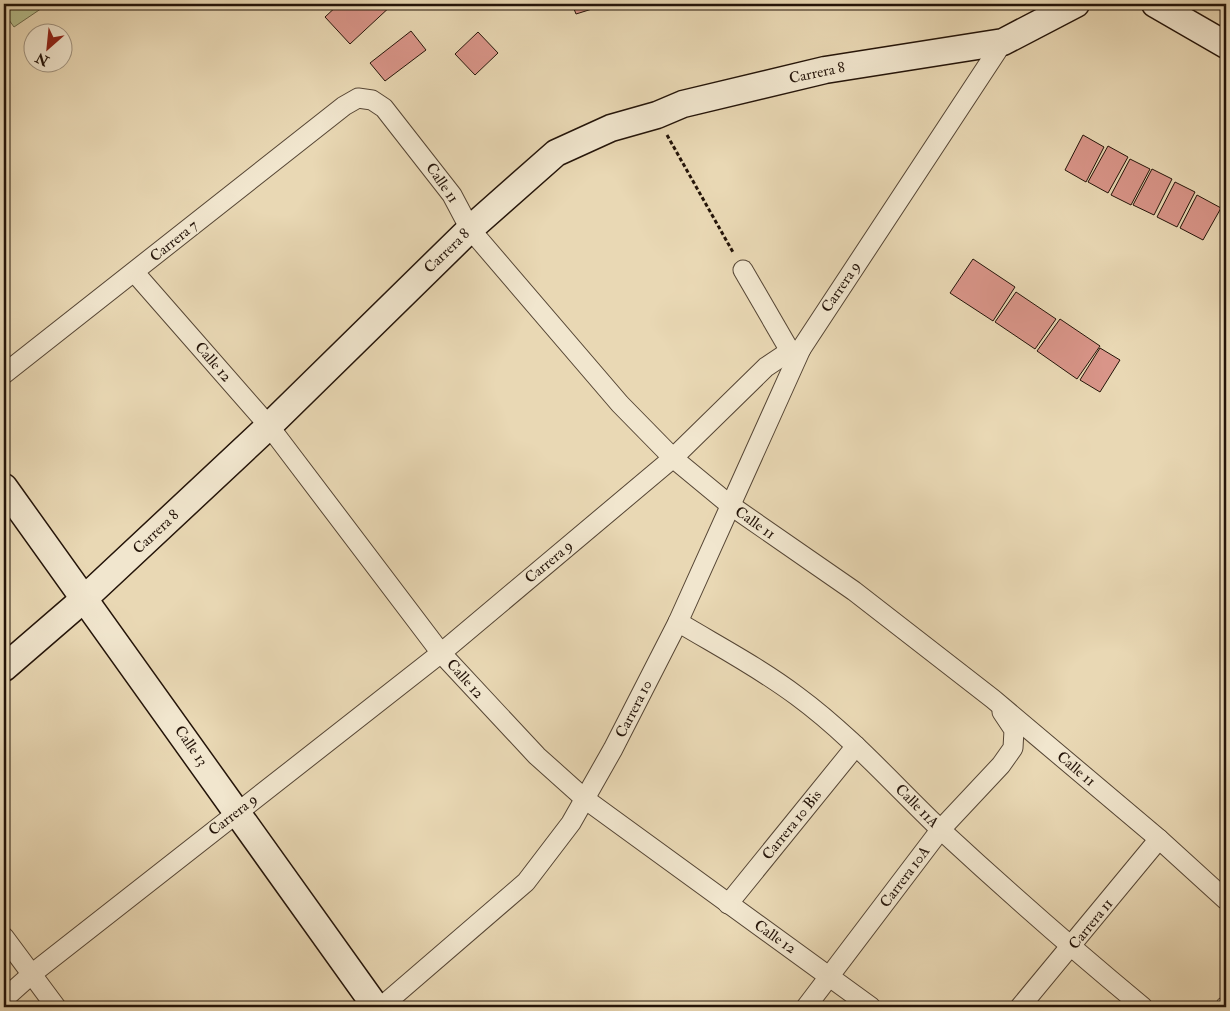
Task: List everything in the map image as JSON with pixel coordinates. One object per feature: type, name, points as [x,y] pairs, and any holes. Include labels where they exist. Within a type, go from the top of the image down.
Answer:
[{"type":"street","points":[[1003,42],[1076,4]]},
{"type":"street","points":[[1155,4],[1226,45]]},
{"type":"street","name":"Carrera 8","points":[[4,668],[85,598],[269,426],[470,229],[556,153],[612,128],[657,115],[683,104],[825,70],[1003,42]]},
{"type":"street","name":"Carrera 9","points":[[4,999],[237,812],[441,653],[673,458],[766,367],[795,350],[1003,42]]},
{"type":"street","name":"Calle 11","points":[[344,106],[358,98],[372,100],[384,108],[452,195],[470,229],[620,404],[673,458],[730,505],[854,591],[993,699],[1160,839],[1226,900]]},
{"type":"street","name":"Carrera 7","points":[[4,374],[344,106]]},
{"type":"street","points":[[743,270],[795,350]]},
{"type":"street","name":"Calle 12","points":[[135,272],[269,426],[441,653],[537,756],[585,799],[870,1007]]},
{"type":"street","name":"Carrera 10","points":[[381,1007],[526,882],[553,849],[585,799],[614,749],[678,622],[730,505],[795,350]]},
{"type":"street","name":"Calle 13","points":[[4,487],[376,1007]]},
{"type":"street","name":"Calle 11A","points":[[678,622],[773,678],[798,696],[856,746],[941,829],[1071,948],[1143,1007]]},
{"type":"street","name":"Carrera 10A","points":[[806,1007],[831,977],[941,829],[1001,765],[1013,748],[1014,730],[993,699]]},
{"type":"street","name":"Carrera 10 Bis","points":[[728,904],[856,746]]},
{"type":"street","name":"Carrera 11","points":[[1020,1007],[1160,839]]},
{"type":"street","points":[[4,936],[56,1007]]},
{"type":"path","points":[[657,115],[743,270]]},
{"type":"green space","points":[[4,4],[48,4],[14,27],[4,13]]},
{"type":"building","points":[[339,4],[393,4],[350,44],[325,17]]},
{"type":"building","points":[[572,4],[608,4],[576,14]]},
{"type":"building","points":[[411,31],[426,50],[385,81],[370,63]]},
{"type":"building","points":[[478,32],[498,53],[475,75],[455,54]]},
{"type":"building","points":[[1083,135],[1104,147],[1086,182],[1065,170]]},
{"type":"building","points":[[1108,146],[1128,157],[1108,193],[1088,182]]},
{"type":"building","points":[[1130,159],[1150,169],[1131,205],[1111,195]]},
{"type":"building","points":[[1152,169],[1172,179],[1154,215],[1133,205]]},
{"type":"building","points":[[1175,182],[1195,192],[1177,227],[1157,217]]},
{"type":"building","points":[[1197,195],[1221,208],[1203,240],[1180,228]]},
{"type":"building","points":[[973,259],[1015,287],[993,321],[950,293]]},
{"type":"building","points":[[1016,292],[1056,319],[1035,349],[995,322]]},
{"type":"building","points":[[1060,319],[1100,346],[1077,379],[1037,351]]},
{"type":"building","points":[[1100,348],[1120,360],[1100,392],[1080,380]]}]
